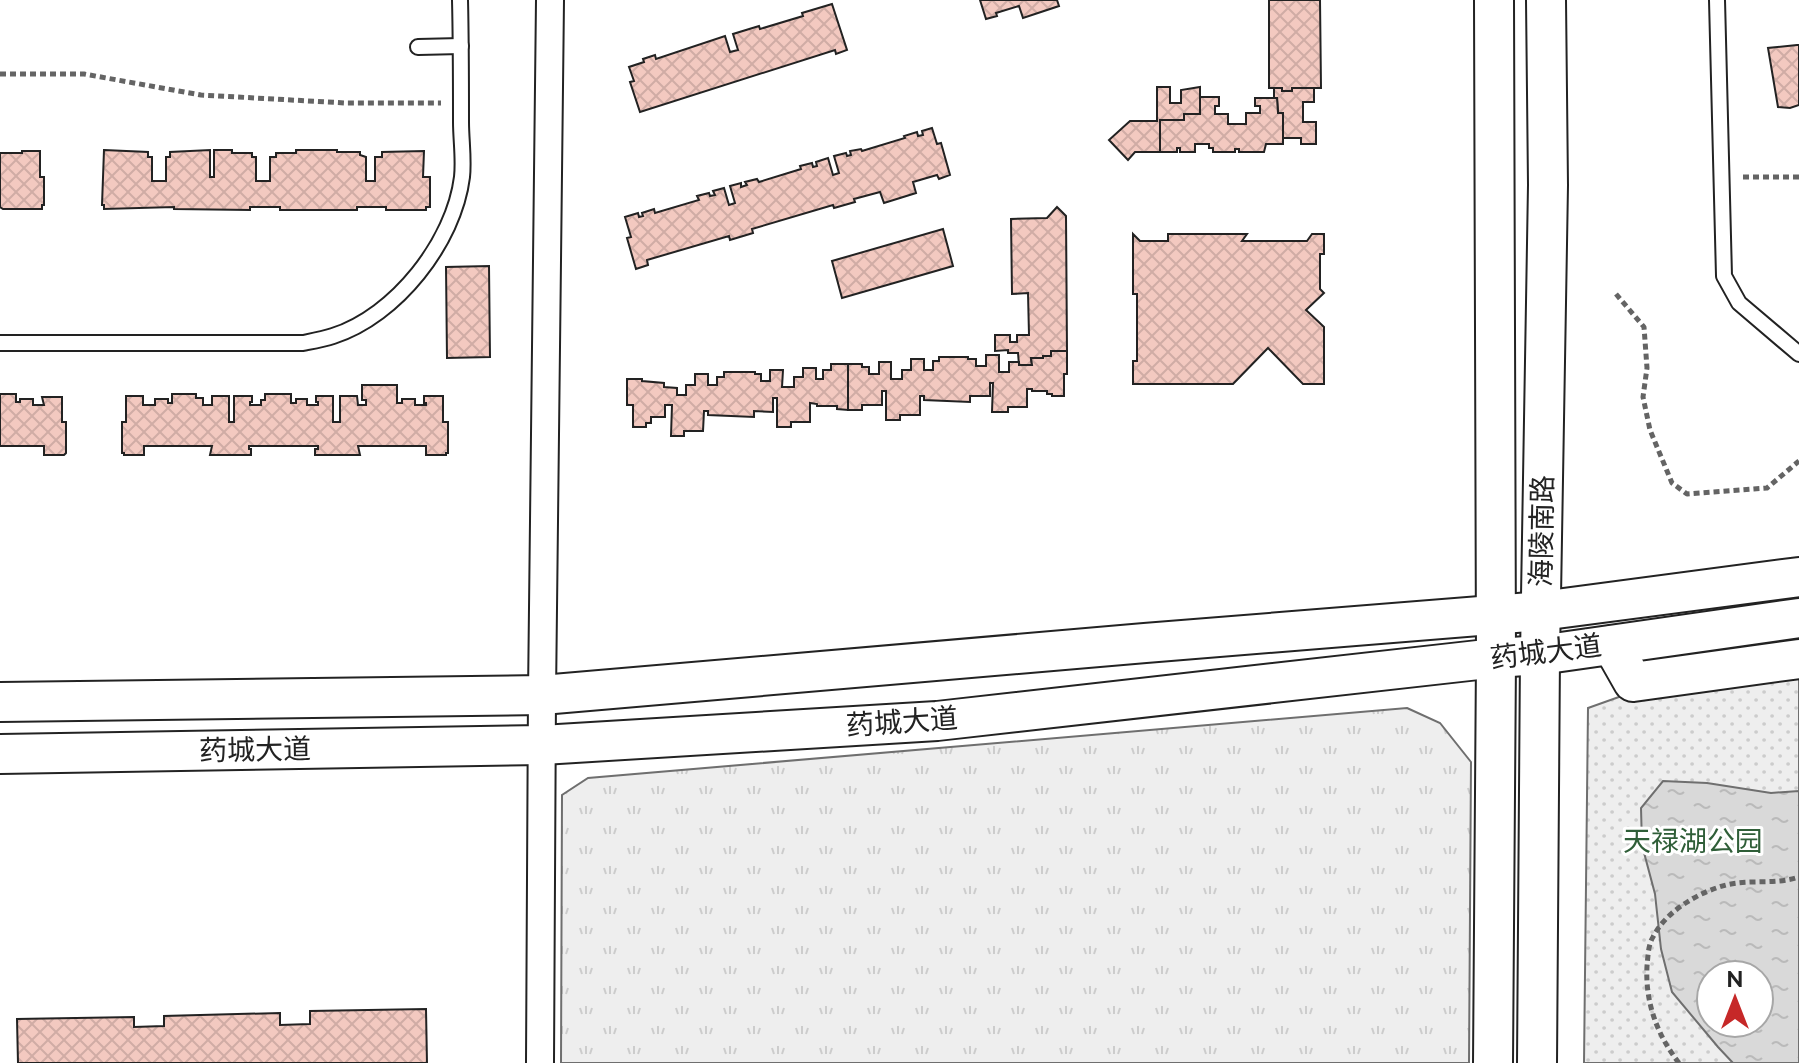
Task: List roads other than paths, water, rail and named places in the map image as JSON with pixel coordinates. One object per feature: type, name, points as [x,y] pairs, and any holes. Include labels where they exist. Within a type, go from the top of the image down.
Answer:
[{"type":"main road","name":"海陵南路","points":[[1493,1063],[1496,658],[1494,0]]},
{"type":"main road","name":"海陵南路","points":[[1537,1063],[1548,185],[1546,0]]},
{"type":"main road","name":"药城大道","points":[[0,702],[542,695],[1541,611],[1799,577]]},
{"type":"main road","name":"药城大道","points":[[0,754],[542,745],[937,721],[1540,655],[1799,618]]},
{"type":"main road","points":[[1612,645],[1633,682],[1799,659]]},
{"type":"street","points":[[540,1063],[550,0]]},
{"type":"lane","points":[[0,343],[303,343],[334,336],[362,323],[387,306],[428,261],[455,207],[462,177],[460,0]]},
{"type":"lane","points":[[1717,0],[1724,276],[1739,303],[1799,354]]},
{"type":"lane","points":[[418,47],[461,46]]},
{"type":"water","points":[[1663,781],[1707,783],[1771,793],[1799,791],[1799,1063],[1733,1063],[1711,1039],[1775,1039],[1775,959],[1695,959],[1695,1020],[1672,992],[1661,949],[1655,894],[1642,845],[1641,808]]},
{"type":"park label","name":"天禄湖公园","points":[[1693,841]]}]
